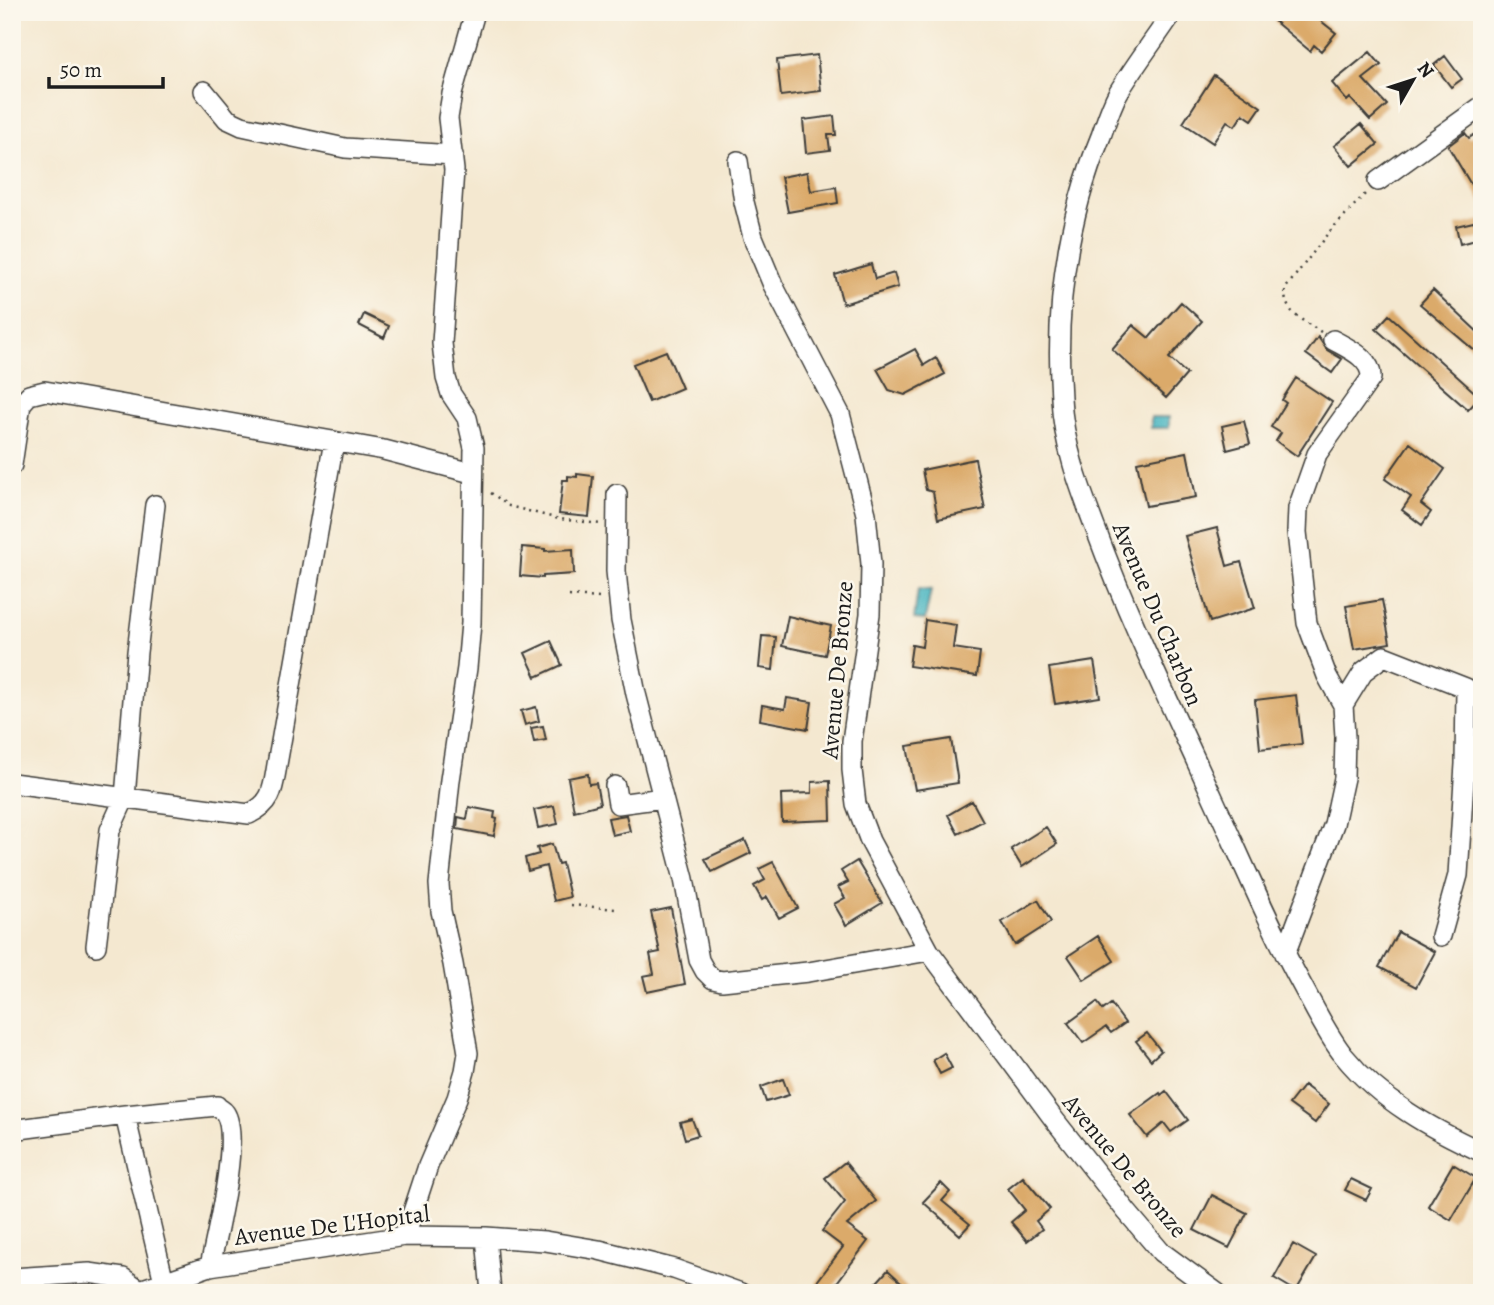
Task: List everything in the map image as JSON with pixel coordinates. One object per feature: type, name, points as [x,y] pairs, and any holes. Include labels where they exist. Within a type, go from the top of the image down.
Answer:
[{"type":"street","points":[[405,1236],[428,1166],[457,1098],[468,1053],[441,911],[439,884],[469,645],[474,447],[467,418],[451,394],[442,352],[453,192],[453,155],[448,118],[475,12]]},
{"type":"street","name":"Avenue Du Charbon","points":[[1174,12],[1117,95],[1088,169],[1072,226],[1063,277],[1059,358],[1061,402],[1068,449],[1106,559],[1174,716],[1285,954],[1342,1054],[1364,1078],[1401,1109],[1434,1130],[1482,1152]]},
{"type":"street","points":[[204,91],[227,119],[242,126],[345,148],[453,155]]},
{"type":"street","points":[[1378,181],[1482,106]]},
{"type":"street","name":"Avenue De Bronze","points":[[738,161],[753,237],[773,285],[840,414],[866,514],[871,564],[870,614],[852,741],[856,804],[870,841],[929,951],[1053,1118],[1143,1233],[1178,1266],[1217,1293]]},
{"type":"street","points":[[1285,954],[1334,824],[1344,778],[1343,705],[1327,676],[1307,623],[1297,532],[1298,508],[1317,454],[1371,378],[1368,364],[1333,340]]},
{"type":"street","points":[[12,466],[22,404],[29,395],[45,391],[384,450],[472,473]]},
{"type":"street","points":[[12,783],[249,814],[264,807],[271,793],[278,759],[334,441]]},
{"type":"street","points":[[617,494],[618,598],[636,694],[684,879],[699,960],[705,971],[713,979],[722,981],[759,979],[929,951]]},
{"type":"street","points":[[96,946],[110,830],[125,797],[137,652],[155,505]]},
{"type":"street","points":[[1343,705],[1364,671],[1384,656],[1466,688],[1465,764],[1458,875],[1441,936]]},
{"type":"street","points":[[615,786],[618,804],[663,798]]},
{"type":"street","points":[[12,1130],[125,1115],[216,1107],[225,1113],[230,1133],[228,1168],[210,1266]]},
{"type":"street","points":[[125,1115],[164,1282]]},
{"type":"street","name":"Avenue De L'Hopital","points":[[139,1291],[210,1266],[405,1236],[545,1241],[599,1250],[674,1269],[741,1293]]},
{"type":"street","points":[[485,1237],[491,1293]]},
{"type":"street","points":[[12,1278],[89,1273],[123,1279],[139,1291]]},
{"type":"path","points":[[1333,340],[1286,306],[1285,289],[1329,232],[1378,181]]},
{"type":"path","points":[[472,473],[488,491],[509,506],[559,519],[618,526]]},
{"type":"path","points":[[569,596],[618,598]]},
{"type":"path","points":[[571,905],[616,909]]},
{"type":"water","points":[[1151,417],[1169,417],[1169,428],[1151,428]]},
{"type":"water","points":[[918,589],[931,590],[925,620],[914,619]]},
{"type":"building","points":[[1282,12],[1328,12],[1321,21],[1336,33],[1321,51],[1314,45],[1310,51],[1274,21]]},
{"type":"building","points":[[1370,52],[1381,65],[1363,79],[1387,105],[1370,120],[1350,98],[1347,101],[1332,83]]},
{"type":"building","points":[[817,55],[821,91],[781,96],[777,60]]},
{"type":"building","points":[[1445,56],[1462,79],[1451,87],[1434,65]]},
{"type":"building","points":[[1214,75],[1261,107],[1252,120],[1243,114],[1235,126],[1227,121],[1213,143],[1183,123]]},
{"type":"building","points":[[834,116],[836,135],[828,135],[830,150],[806,153],[803,120]]},
{"type":"building","points":[[1361,124],[1378,144],[1351,166],[1334,146]]},
{"type":"building","points":[[1482,130],[1482,203],[1448,146],[1465,133],[1469,138]]},
{"type":"building","points":[[807,172],[811,191],[836,187],[838,203],[788,212],[781,177]]},
{"type":"building","points":[[1482,220],[1482,238],[1460,244],[1456,226]]},
{"type":"building","points":[[871,264],[875,279],[894,273],[898,287],[843,304],[835,275]]},
{"type":"building","points":[[1433,290],[1482,336],[1482,357],[1420,304]]},
{"type":"building","points":[[1181,302],[1202,321],[1169,358],[1187,374],[1166,398],[1112,349],[1133,325],[1149,338]]},
{"type":"building","points":[[364,314],[389,326],[384,338],[359,325]]},
{"type":"building","points":[[1389,315],[1480,397],[1468,410],[1376,329]]},
{"type":"building","points":[[1318,337],[1327,350],[1342,359],[1332,373],[1306,354]]},
{"type":"building","points":[[915,349],[924,365],[936,358],[945,374],[905,395],[889,390],[877,369]]},
{"type":"building","points":[[666,351],[682,388],[649,402],[633,364]]},
{"type":"building","points":[[1296,378],[1332,402],[1297,456],[1276,441],[1281,433],[1271,427],[1286,403],[1282,400]]},
{"type":"building","points":[[1244,421],[1250,444],[1227,450],[1222,426]]},
{"type":"building","points":[[1410,443],[1445,469],[1421,504],[1431,512],[1422,525],[1402,510],[1411,497],[1385,479]]},
{"type":"building","points":[[1187,452],[1196,497],[1146,506],[1137,462]]},
{"type":"building","points":[[975,459],[985,509],[938,519],[933,492],[926,490],[922,470]]},
{"type":"building","points":[[577,474],[593,476],[589,517],[559,514],[563,480],[568,480],[568,476],[577,477]]},
{"type":"building","points":[[1217,528],[1227,566],[1241,562],[1255,608],[1210,622],[1185,536]]},
{"type":"building","points":[[522,547],[545,551],[573,549],[574,574],[543,578],[520,576]]},
{"type":"building","points":[[1382,600],[1390,643],[1354,649],[1346,606]]},
{"type":"building","points":[[788,616],[831,626],[825,655],[782,646]]},
{"type":"building","points":[[925,620],[956,625],[953,648],[980,652],[977,676],[909,666],[912,645],[922,647]]},
{"type":"building","points":[[762,636],[776,637],[773,670],[759,668]]},
{"type":"building","points":[[551,641],[562,665],[536,677],[525,653]]},
{"type":"building","points":[[1094,661],[1100,697],[1055,704],[1049,668]]},
{"type":"building","points":[[1296,695],[1302,744],[1260,749],[1255,700]]},
{"type":"building","points":[[787,698],[812,702],[808,729],[760,720],[762,705],[785,709]]},
{"type":"building","points":[[536,707],[539,721],[525,725],[521,711]]},
{"type":"building","points":[[543,726],[546,740],[534,742],[531,728]]},
{"type":"building","points":[[951,739],[958,783],[915,790],[907,746]]},
{"type":"building","points":[[588,774],[589,784],[596,783],[600,804],[574,811],[568,778]]},
{"type":"building","points":[[830,781],[831,820],[782,822],[781,794],[812,793],[812,782]]},
{"type":"building","points":[[972,801],[983,821],[958,834],[948,815]]},
{"type":"building","points":[[554,806],[558,824],[538,828],[534,810]]},
{"type":"building","points":[[469,807],[495,812],[494,818],[497,819],[494,836],[457,829],[458,817],[467,819]]},
{"type":"building","points":[[626,815],[630,831],[612,835],[608,818]]},
{"type":"building","points":[[1046,827],[1057,844],[1022,867],[1011,849]]},
{"type":"building","points":[[745,840],[751,853],[712,872],[705,859]]},
{"type":"building","points":[[552,844],[558,864],[562,863],[570,897],[554,901],[546,866],[528,871],[525,858],[539,854],[537,848]]},
{"type":"building","points":[[857,861],[882,903],[846,925],[834,904],[845,898],[838,887],[848,882],[841,871]]},
{"type":"building","points":[[773,862],[798,908],[779,918],[767,897],[762,900],[754,886],[765,880],[759,869]]},
{"type":"building","points":[[1038,900],[1051,922],[1015,945],[1002,922]]},
{"type":"building","points":[[671,908],[685,984],[647,992],[643,976],[654,974],[650,954],[660,952],[651,912]]},
{"type":"building","points":[[1398,932],[1435,952],[1416,987],[1379,967]]},
{"type":"building","points":[[1098,936],[1114,961],[1084,980],[1068,956]]},
{"type":"building","points":[[1097,1002],[1103,1010],[1111,1004],[1125,1023],[1111,1033],[1106,1027],[1083,1043],[1068,1023]]},
{"type":"building","points":[[1147,1033],[1161,1051],[1151,1060],[1136,1041]]},
{"type":"building","points":[[944,1053],[952,1068],[940,1074],[933,1060]]},
{"type":"building","points":[[783,1079],[789,1095],[766,1102],[761,1087]]},
{"type":"building","points":[[1304,1085],[1329,1104],[1315,1123],[1289,1104]]},
{"type":"building","points":[[1166,1091],[1188,1120],[1171,1132],[1164,1123],[1147,1137],[1130,1115]]},
{"type":"building","points":[[692,1119],[698,1135],[685,1139],[680,1122]]},
{"type":"building","points":[[845,1162],[876,1201],[847,1225],[868,1241],[829,1293],[816,1283],[843,1247],[822,1231],[845,1202],[825,1178]]},
{"type":"building","points":[[1453,1164],[1476,1178],[1451,1220],[1428,1206]]},
{"type":"building","points":[[1023,1177],[1050,1209],[1036,1221],[1042,1229],[1027,1241],[1011,1222],[1025,1210],[1008,1189]]},
{"type":"building","points":[[1351,1179],[1372,1189],[1366,1200],[1345,1190]]},
{"type":"building","points":[[941,1183],[950,1192],[942,1201],[970,1224],[960,1235],[923,1202]]},
{"type":"building","points":[[1212,1195],[1247,1213],[1229,1248],[1194,1230]]},
{"type":"building","points":[[1293,1244],[1316,1257],[1296,1291],[1274,1278]]},
{"type":"building","points":[[888,1270],[913,1293],[867,1293]]}]
